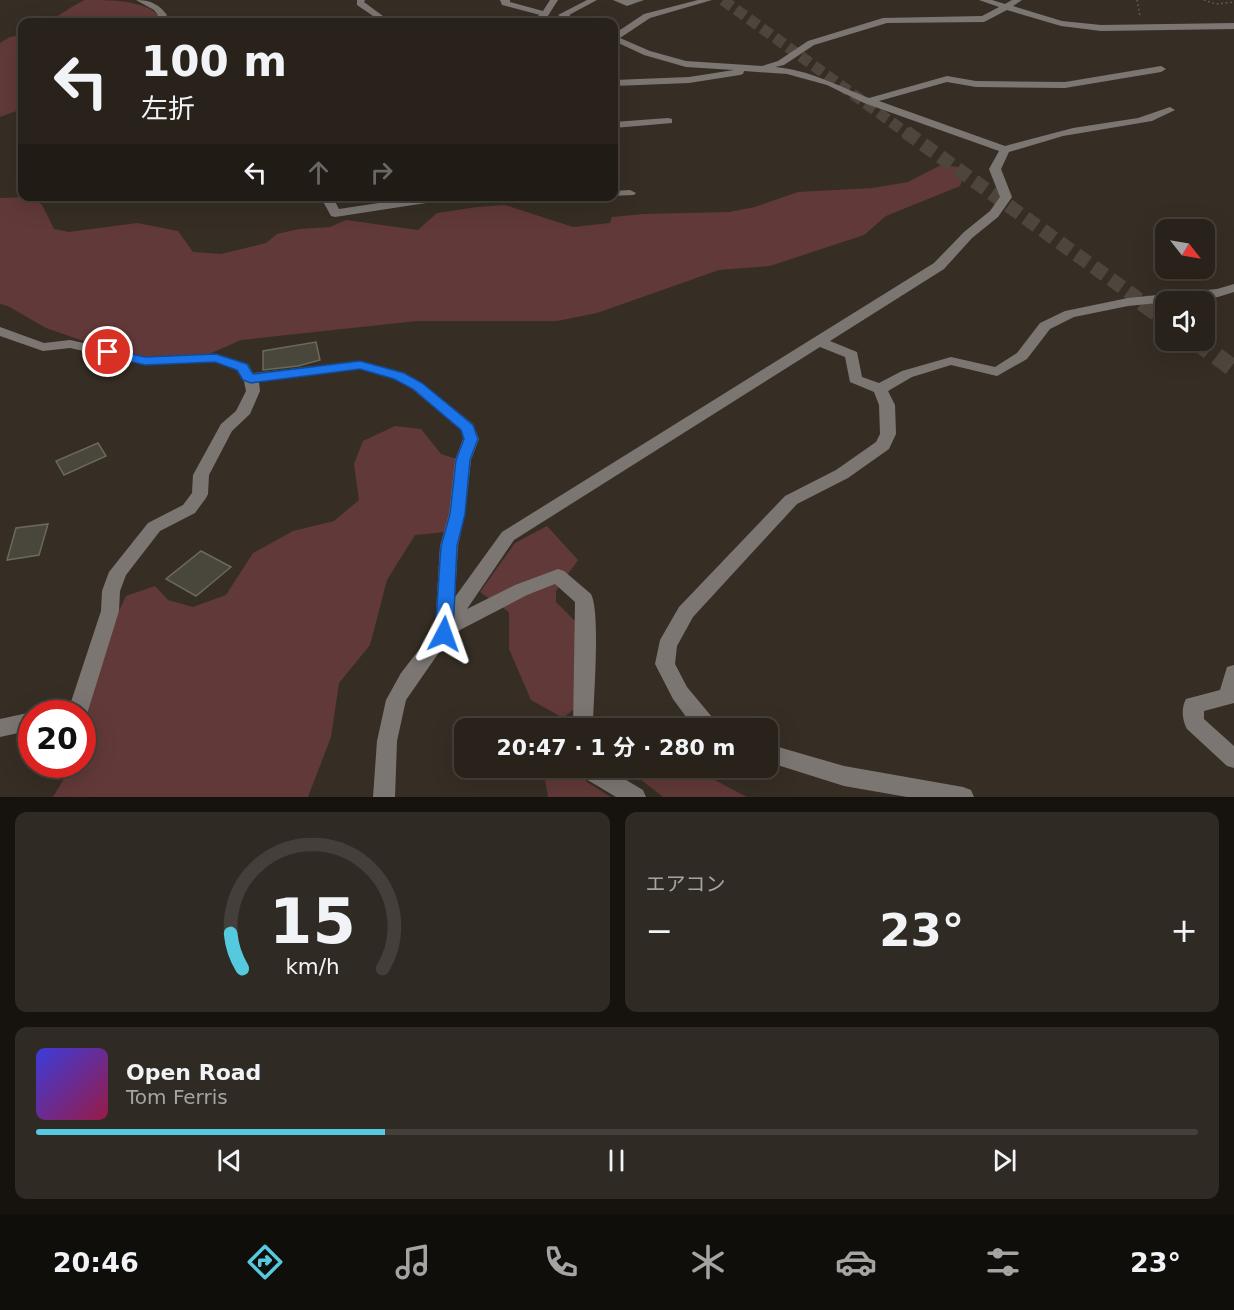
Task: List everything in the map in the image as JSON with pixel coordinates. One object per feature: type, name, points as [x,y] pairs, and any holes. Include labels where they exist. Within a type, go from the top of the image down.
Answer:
[{"type":"street","points":[[140,0],[157,8],[163,15],[160,18]]},
{"type":"street","points":[[361,0],[360,3],[381,18]]},
{"type":"street","points":[[504,0],[507,1],[505,3],[546,14]]},
{"type":"street","points":[[536,18],[546,14],[554,0]]},
{"type":"street","points":[[569,18],[562,15],[593,0]]},
{"type":"street","points":[[616,0],[627,4],[640,0]]},
{"type":"street","points":[[618,35],[647,16],[706,0]]},
{"type":"street","points":[[983,0],[1061,23],[1101,28],[1234,26]]},
{"type":"street","points":[[618,83],[689,80],[762,67],[781,63],[811,43],[886,20],[984,20],[1018,0]]},
{"type":"street","points":[[618,40],[647,53],[686,64],[762,67],[789,71],[830,83],[868,101],[1005,150],[1038,139],[1084,129],[1137,123],[1170,110]]},
{"type":"street","points":[[868,101],[947,79],[976,84],[1065,85],[1161,69]]},
{"type":"street","points":[[618,125],[668,121]]},
{"type":"street","points":[[444,634],[450,619],[508,536],[939,266],[968,235],[994,214],[1005,197],[995,169],[1005,150]]},
{"type":"street","points":[[618,194],[630,194]]},
{"type":"street","points":[[329,201],[335,213],[418,201]]},
{"type":"street","points":[[880,389],[907,374],[951,361],[997,372],[1022,356],[1045,326],[1070,314],[1128,302],[1218,293],[1234,288]]},
{"type":"street","points":[[0,331],[43,347],[70,344],[145,361],[216,358],[243,367],[253,391],[242,414],[226,428],[201,476],[200,494],[189,508],[154,527],[118,572],[111,591],[110,611],[81,700]]},
{"type":"street","points":[[699,718],[680,693],[665,664],[667,645],[686,612],[791,500],[842,474],[883,445],[888,434],[887,405],[880,389],[855,380],[852,355],[820,342]]},
{"type":"street","points":[[248,376],[360,365],[399,376],[417,386],[468,428],[471,439],[463,460],[457,514],[449,546],[444,634]]},
{"type":"street","points":[[384,797],[391,715],[402,688],[444,634],[453,625],[521,590],[558,576],[584,599],[586,622],[584,718]]},
{"type":"street","points":[[1234,673],[1229,696],[1193,705],[1194,723],[1234,759]]},
{"type":"street","points":[[0,728],[18,724]]},
{"type":"street","points":[[778,756],[844,776],[963,797]]},
{"type":"street","points":[[604,778],[635,797]]},
{"type":"path","points":[[1137,0],[1141,18]]},
{"type":"path","points":[[1204,0],[1216,4],[1234,2]]},
{"type":"shaded area","points":[[85,0],[115,1],[145,7],[159,16],[157,18],[54,18]]},
{"type":"shaded area","points":[[18,36],[18,110],[0,117],[0,43]]},
{"type":"shaded area","points":[[941,165],[967,168],[960,186],[886,216],[864,235],[770,266],[719,270],[597,313],[557,321],[417,321],[241,340],[198,359],[139,360],[46,328],[8,306],[0,304],[0,198],[18,197],[18,201],[38,201],[42,205],[54,229],[69,232],[137,223],[178,231],[193,252],[221,254],[266,243],[277,234],[299,229],[330,227],[346,220],[418,230],[437,213],[505,205],[573,227],[610,223],[612,217],[643,214],[729,212],[755,207],[798,192],[872,188],[908,182]]},
{"type":"shaded area","points":[[395,426],[421,429],[441,454],[457,459],[452,504],[446,532],[415,535],[387,580],[370,645],[339,683],[331,737],[308,797],[53,797],[64,778],[96,778],[96,700],[90,700],[111,628],[126,596],[155,586],[168,600],[193,607],[226,595],[253,553],[293,531],[334,521],[359,500],[354,464],[363,441]]},
{"type":"shaded area","points":[[547,526],[578,560],[556,591],[556,602],[575,621],[578,706],[563,718],[531,700],[509,649],[509,612],[480,592],[515,543]]},
{"type":"shaded area","points":[[545,778],[585,778],[587,782],[611,797],[548,797]]},
{"type":"shaded area","points":[[639,778],[711,778],[747,797],[663,797]]},
{"type":"building","points":[[316,342],[320,360],[298,366],[263,370],[263,351]]},
{"type":"building","points":[[98,443],[106,456],[64,475],[56,461]]},
{"type":"building","points":[[48,524],[39,555],[7,560],[16,528]]},
{"type":"building","points":[[201,551],[231,567],[196,596],[166,579]]},
{"type":"tunnel","points":[[723,0],[908,134]]},
{"type":"tunnel","points":[[906,132],[1144,303]]},
{"type":"tunnel","points":[[1142,302],[1155,311]]},
{"type":"tunnel","points":[[1210,351],[1234,369]]},
{"type":"route","points":[[108,352],[145,361],[216,358],[243,367],[248,377],[251,378],[296,371],[320,372],[360,365],[399,376],[417,386],[468,428],[471,439],[463,460],[457,514],[449,546],[444,634]]}]
